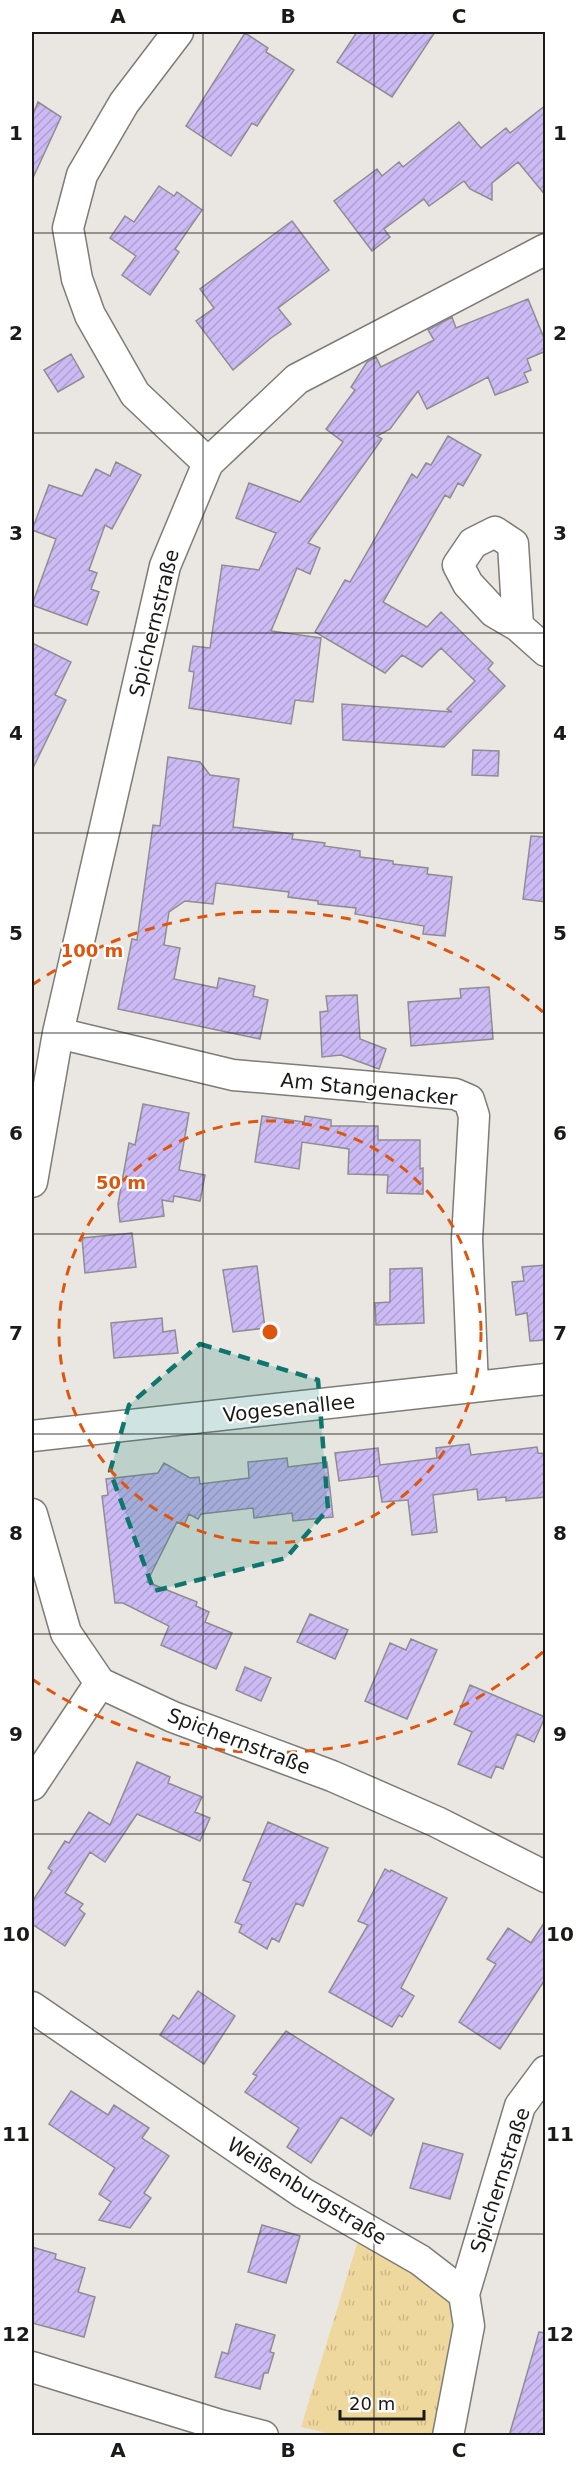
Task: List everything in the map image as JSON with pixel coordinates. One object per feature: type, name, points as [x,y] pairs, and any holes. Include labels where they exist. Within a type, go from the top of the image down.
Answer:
[{"type":"street","points":[[178,32],[124,103],[82,175],[68,228],[77,279],[90,315],[135,394],[207,463]]},
{"type":"street","name":"Spichernstraße","points":[[32,1182],[58,1034],[165,566],[207,463],[297,380],[546,249]]},
{"type":"street","points":[[518,626],[546,651]]},
{"type":"street","name":"Am Stangenacker","points":[[58,1034],[233,1075],[455,1094],[469,1100],[474,1116],[467,1239],[473,1387]]},
{"type":"street","name":"Vogesenallee","points":[[32,1436],[546,1379]]},
{"type":"street","points":[[32,1514],[66,1633],[100,1683],[32,1785]]},
{"type":"street","name":"Spichernstraße","points":[[100,1683],[173,1717],[332,1776],[437,1822],[546,1877]]},
{"type":"street","name":"Weißenburgstraße","points":[[32,2007],[303,2193],[420,2260],[464,2294]]},
{"type":"street","name":"Spichernstraße","points":[[464,2294],[520,2106],[546,2071]]},
{"type":"street","points":[[447,2436],[469,2326],[464,2294]]},
{"type":"street","points":[[32,2367],[218,2430],[263,2436]]},
{"type":"highlighted area","points":[[200,1344],[318,1380],[328,1509],[286,1558],[154,1591],[110,1471],[129,1405]]},
{"type":"green space","points":[[360,2234],[456,2298],[461,2323],[437,2435],[336,2435],[301,2427]]},
{"type":"building","points":[[357,32],[435,32],[392,97],[337,62]]},
{"type":"building","points":[[245,33],[268,48],[266,52],[294,70],[257,126],[252,123],[231,156],[186,126]]},
{"type":"building","points":[[38,102],[61,117],[32,180],[32,117]]},
{"type":"building","points":[[546,105],[546,196],[518,162],[492,183],[492,200],[470,189],[464,181],[429,206],[424,199],[384,229],[390,237],[372,251],[334,201],[377,169],[382,176],[399,162],[403,167],[459,122],[481,148],[506,128],[510,133]]},
{"type":"building","points":[[159,186],[174,196],[177,192],[202,210],[175,249],[179,252],[150,295],[122,275],[136,256],[110,238],[125,216],[134,222]]},
{"type":"building","points":[[292,221],[329,270],[278,308],[291,324],[233,370],[196,321],[214,308],[200,289]]},
{"type":"building","points":[[528,299],[546,343],[546,351],[527,359],[531,370],[524,373],[528,382],[495,395],[488,377],[427,409],[418,391],[390,429],[377,436],[382,439],[308,543],[320,548],[310,574],[297,568],[271,631],[321,638],[313,702],[295,700],[291,724],[189,708],[194,672],[189,671],[193,646],[210,648],[222,565],[259,570],[276,533],[236,518],[249,483],[300,502],[343,442],[326,429],[355,390],[351,387],[367,362],[376,357],[381,367],[434,340],[428,330],[452,317],[456,328]]},
{"type":"building","points":[[71,354],[84,377],[58,392],[44,370]]},
{"type":"building","points":[[448,436],[481,455],[463,486],[458,483],[450,498],[445,495],[383,602],[427,627],[441,612],[493,663],[488,669],[505,686],[444,747],[343,740],[342,704],[452,712],[447,709],[475,681],[441,648],[422,667],[402,655],[385,673],[315,632],[345,580],[350,582],[412,474],[417,478],[426,463],[431,465]]},
{"type":"building","points":[[116,462],[141,475],[112,529],[105,525],[89,570],[97,573],[91,589],[99,592],[87,625],[32,605],[56,539],[32,530],[49,485],[82,496],[96,469],[110,476]]},
{"type":"building","points":[[32,643],[71,662],[55,695],[66,700],[32,770]]},
{"type":"building","points":[[473,750],[499,751],[498,776],[472,775]]},
{"type":"building","points":[[168,757],[200,762],[210,775],[239,779],[233,827],[293,834],[292,839],[360,851],[360,857],[428,868],[427,874],[452,877],[445,936],[423,934],[424,926],[355,914],[356,908],[318,904],[318,901],[288,897],[289,892],[216,883],[213,904],[185,901],[169,912],[164,945],[180,948],[174,979],[217,988],[219,978],[255,986],[253,996],[268,1000],[260,1039],[118,1009],[132,939],[137,940],[153,825],[160,826]]},
{"type":"building","points":[[531,836],[546,837],[546,902],[523,899]]},
{"type":"building","points":[[489,987],[493,1039],[411,1046],[408,1002],[461,998],[460,989]]},
{"type":"building","points":[[357,995],[360,1039],[386,1049],[379,1069],[341,1055],[322,1057],[320,1012],[328,1011],[326,996]]},
{"type":"building","points":[[143,1104],[189,1113],[179,1170],[205,1175],[200,1201],[174,1196],[173,1202],[162,1200],[164,1216],[120,1222],[118,1204],[129,1143],[135,1145]]},
{"type":"building","points":[[262,1116],[304,1122],[305,1116],[331,1120],[331,1126],[378,1126],[378,1140],[420,1140],[423,1194],[387,1193],[388,1175],[348,1174],[349,1149],[302,1142],[299,1169],[255,1162]]},
{"type":"building","points":[[132,1233],[136,1267],[85,1273],[82,1238]]},
{"type":"building","points":[[546,1265],[546,1340],[530,1341],[527,1313],[516,1315],[512,1282],[524,1281],[522,1267]]},
{"type":"building","points":[[257,1266],[265,1328],[233,1332],[223,1270]]},
{"type":"building","points":[[422,1268],[424,1323],[376,1325],[375,1303],[390,1302],[390,1269]]},
{"type":"building","points":[[162,1318],[163,1332],[175,1330],[178,1353],[114,1358],[111,1323]]},
{"type":"building","points":[[469,1444],[471,1455],[537,1447],[538,1453],[546,1454],[546,1497],[506,1501],[506,1497],[478,1500],[477,1489],[433,1495],[437,1532],[412,1535],[408,1500],[382,1502],[378,1476],[339,1481],[335,1453],[378,1448],[380,1465],[437,1458],[436,1448]]},
{"type":"building","points":[[287,1458],[288,1467],[327,1462],[333,1517],[293,1521],[292,1513],[254,1518],[253,1508],[201,1514],[198,1519],[189,1514],[184,1525],[177,1522],[147,1582],[197,1602],[196,1606],[209,1612],[205,1622],[232,1633],[216,1669],[161,1645],[169,1626],[123,1603],[115,1603],[102,1496],[108,1495],[106,1479],[158,1473],[164,1463],[190,1478],[199,1477],[200,1484],[249,1478],[248,1462]]},
{"type":"building","points":[[310,1614],[348,1630],[335,1659],[297,1642]]},
{"type":"building","points":[[411,1639],[437,1650],[407,1719],[365,1701],[390,1643],[406,1650]]},
{"type":"building","points":[[245,1667],[271,1678],[261,1701],[236,1690]]},
{"type":"building","points":[[470,1685],[545,1717],[534,1742],[517,1734],[503,1769],[496,1766],[491,1778],[458,1764],[472,1732],[454,1724]]},
{"type":"building","points":[[137,1762],[170,1777],[168,1783],[202,1797],[195,1812],[210,1818],[200,1841],[137,1814],[105,1862],[90,1852],[65,1893],[83,1904],[79,1909],[85,1914],[65,1946],[32,1924],[32,1902],[52,1871],[48,1868],[58,1852],[65,1841],[69,1843],[89,1812],[110,1825]]},
{"type":"building","points":[[268,1822],[328,1848],[303,1906],[296,1903],[279,1942],[272,1938],[267,1949],[239,1932],[242,1925],[235,1922],[251,1883],[243,1880]]},
{"type":"building","points":[[385,1869],[447,1898],[401,1988],[414,1996],[402,2017],[399,2015],[392,2027],[329,1992],[368,1925],[358,1921]]},
{"type":"building","points":[[546,1920],[546,1978],[500,2049],[459,2022],[496,1964],[487,1959],[508,1928],[531,1943]]},
{"type":"building","points":[[198,1991],[235,2016],[204,2064],[160,2035],[173,2015],[179,2019]]},
{"type":"building","points":[[286,2031],[394,2099],[371,2136],[341,2117],[311,2163],[287,2147],[299,2128],[245,2092],[257,2076],[253,2074]]},
{"type":"building","points":[[71,2091],[108,2115],[114,2105],[149,2128],[142,2138],[169,2156],[144,2193],[151,2198],[130,2228],[99,2220],[111,2202],[99,2194],[115,2168],[49,2124]]},
{"type":"building","points":[[423,2143],[463,2154],[450,2199],[410,2188]]},
{"type":"building","points":[[262,2225],[300,2236],[286,2283],[248,2272]]},
{"type":"building","points":[[32,2247],[56,2254],[55,2259],[85,2268],[78,2292],[95,2297],[84,2337],[32,2323]]},
{"type":"building","points":[[236,2324],[275,2335],[270,2352],[274,2353],[268,2373],[264,2373],[260,2389],[215,2377],[222,2352],[228,2354]]},
{"type":"building","points":[[539,2332],[546,2333],[546,2436],[509,2436]]}]
